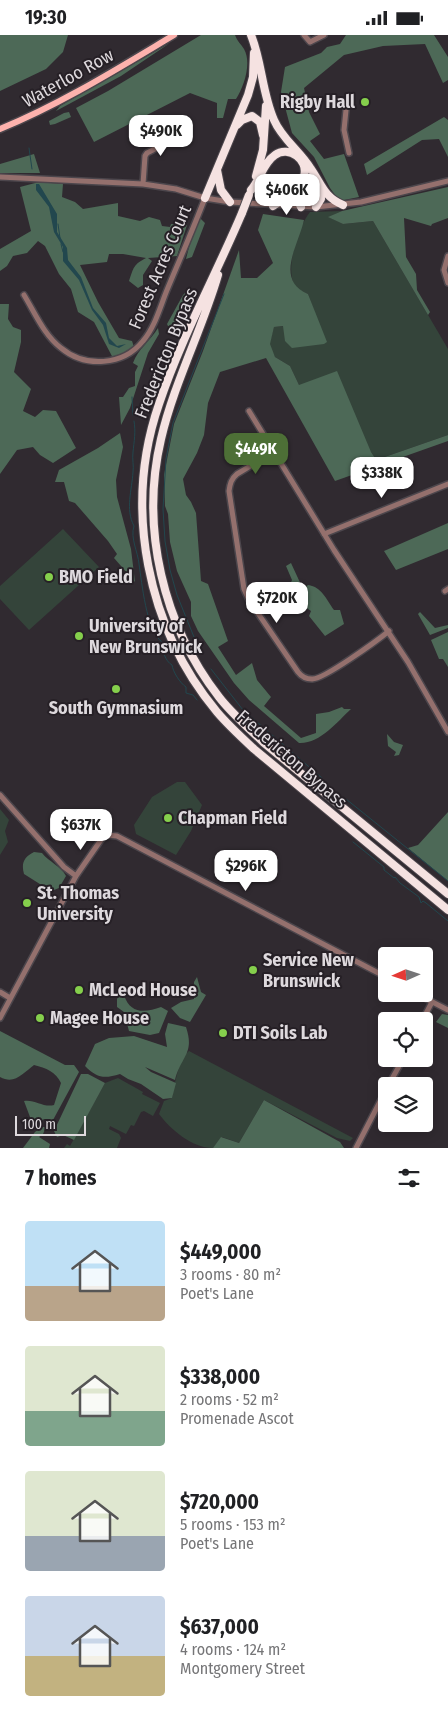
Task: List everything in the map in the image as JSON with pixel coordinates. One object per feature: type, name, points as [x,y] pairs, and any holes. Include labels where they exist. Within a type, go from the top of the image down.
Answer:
[{"type":"highway","points":[[251,37],[261,66],[271,111],[278,127],[306,161],[328,197],[343,205]]},
{"type":"highway","points":[[205,198],[248,95],[254,52],[251,37]]},
{"type":"highway","name":"Fredericton Bypass","points":[[265,87],[266,118],[263,150],[250,193],[224,256],[205,292],[158,404],[150,435],[145,463],[142,520],[150,578],[170,637],[183,662],[216,711],[262,755],[448,910]]},
{"type":"highway","points":[[234,129],[247,117],[257,118],[262,131],[263,150]]},
{"type":"highway","points":[[250,193],[269,160],[279,153],[286,151],[297,155],[302,161],[304,173],[296,196],[302,207]]},
{"type":"highway","points":[[216,168],[219,185],[230,202]]},
{"type":"highway","points":[[273,205],[299,185]]},
{"type":"highway","points":[[316,207],[321,195],[320,185]]},
{"type":"highway","name":"Fredericton Bypass","points":[[224,256],[212,295],[170,408],[161,439],[155,471],[153,497],[158,558],[174,617],[186,647],[201,672],[220,698],[240,720],[264,743],[448,894]]},
{"type":"main road","name":"Waterloo Row","points":[[0,129],[35,115],[174,35]]},
{"type":"street","points":[[304,35],[310,42],[324,35]]},
{"type":"street","points":[[346,110],[344,130],[349,153]]},
{"type":"street","points":[[143,184],[145,156],[147,153],[186,133]]},
{"type":"street","points":[[0,177],[143,184],[176,189],[205,198],[230,202],[302,207],[361,203],[448,181]]},
{"type":"street","name":"Forest Acres Court","points":[[24,295],[48,336],[60,348],[71,355],[84,360],[100,362],[114,360],[126,355],[135,349],[151,331],[205,198]]},
{"type":"street","points":[[448,256],[444,270],[448,283]]},
{"type":"street","points":[[249,411],[324,534],[389,631],[448,732]]},
{"type":"street","points":[[274,452],[237,474],[233,478],[228,491],[241,577],[249,600],[298,672],[306,678],[311,679],[324,675],[389,631]]},
{"type":"street","points":[[324,534],[448,484]]},
{"type":"street","points":[[0,795],[64,867],[76,877]]},
{"type":"street","points":[[0,1018],[76,877],[103,837],[108,835],[117,835],[378,973]]},
{"type":"street","points":[[0,992],[10,998]]},
{"type":"street","points":[[432,1002],[448,1010]]},
{"type":"street","points":[[356,1148],[378,1105]]},
{"type":"green space","points":[[0,35],[68,35],[63,52],[46,69],[0,91]]},
{"type":"green space","points":[[201,35],[235,35],[246,55],[247,68],[242,88],[236,99],[228,99],[223,118],[217,118],[217,103],[190,93],[94,142],[76,108]]},
{"type":"green space","points":[[346,35],[434,35],[448,57],[448,80],[443,83],[425,44],[383,46],[344,55],[304,88],[309,112],[320,134],[310,141],[324,159],[344,154],[359,197],[344,200],[338,199],[314,157],[292,133],[281,92],[285,67],[321,53],[327,47],[340,44]]},
{"type":"green space","points":[[170,43],[121,76],[56,111],[60,106]]},
{"type":"green space","points":[[69,112],[71,117],[50,125],[49,121]]},
{"type":"green space","points":[[444,117],[448,120],[448,157],[439,139],[422,140],[367,175],[364,164]]},
{"type":"green space","points":[[34,154],[40,173],[0,173],[0,164]]},
{"type":"green space","points":[[39,182],[63,184],[62,197],[75,202],[83,209],[118,203],[118,216],[140,221],[149,217],[160,220],[162,226],[170,227],[171,224],[187,225],[177,256],[148,258],[152,261],[143,275],[143,285],[138,288],[129,281],[134,267],[146,258],[123,254],[109,254],[107,262],[80,265],[98,302],[119,338],[132,341],[135,350],[114,360],[94,322],[78,312],[71,289],[59,274],[45,246],[38,241],[27,253],[13,256],[7,266],[0,271],[0,249],[31,231],[20,187]]},
{"type":"green space","points":[[448,187],[448,218],[431,226],[404,218],[406,257],[416,274],[417,290],[430,312],[428,315],[373,221],[343,224],[328,217],[342,211]]},
{"type":"green space","points":[[342,211],[329,217],[343,224],[373,221],[448,349],[448,435],[379,459],[375,458],[371,452],[299,385],[290,366],[275,357],[269,345],[274,327],[284,326],[315,313],[308,294],[295,286],[292,278],[291,269],[294,247],[301,227],[310,212]]},
{"type":"green space","points":[[263,214],[304,220],[294,250],[290,271],[292,280],[298,288],[308,294],[327,342],[292,348],[285,341],[283,326],[274,327],[270,344],[275,357],[290,366],[299,385],[337,371],[375,458],[379,459],[448,435],[448,441],[335,481],[266,358],[220,372],[208,403],[204,435],[183,479],[186,495],[196,513],[201,581],[208,584],[228,641],[218,647],[236,675],[252,663],[257,680],[271,697],[264,706],[301,738],[316,733],[316,714],[342,707],[344,709],[351,709],[321,736],[314,740],[299,743],[249,700],[234,683],[198,631],[191,616],[191,602],[177,571],[170,542],[168,514],[165,506],[164,475],[174,424],[203,351],[239,250],[241,278],[257,278],[273,263],[258,230]]},
{"type":"green space","points":[[200,218],[205,223],[192,257],[186,259],[189,247]]},
{"type":"green space","points":[[185,293],[188,296],[172,328],[167,324]]},
{"type":"green space","points":[[0,304],[9,304],[8,319],[13,327],[21,330],[21,342],[14,372],[31,389],[23,411],[35,417],[43,410],[56,411],[76,448],[53,463],[40,455],[33,447],[17,450],[0,474]]},
{"type":"green space","points":[[158,328],[159,334],[148,353],[130,408],[121,425],[119,397],[123,397],[129,388],[135,386],[135,372],[138,366],[133,363],[138,353]]},
{"type":"green space","points":[[120,433],[123,447],[116,480],[117,497],[131,549],[135,582],[114,558],[117,554],[108,541],[75,503],[69,501],[64,482],[55,482],[59,470]]},
{"type":"green space","points":[[448,523],[448,549],[396,570],[384,551]]},
{"type":"green space","name":"BMO Field","points":[[63,529],[99,567],[29,630],[0,599],[0,586]]},
{"type":"green space","points":[[291,563],[303,589],[308,585],[317,588],[334,610],[340,610],[344,624],[325,636],[309,616],[311,611],[305,607],[300,607],[291,594],[289,587],[292,580],[286,566]]},
{"type":"green space","points":[[420,612],[435,628],[448,625],[448,628],[430,635],[418,614]]},
{"type":"green space","points":[[448,632],[448,667],[443,659],[439,659],[431,640]]},
{"type":"green space","points":[[387,734],[394,742],[403,745],[399,755],[394,756],[396,752],[388,746]]},
{"type":"green space","name":"Chapman Field","points":[[177,782],[185,782],[202,805],[191,831],[176,855],[136,834],[134,825],[152,797]]},
{"type":"green space","points":[[0,809],[9,820],[5,831],[8,842],[0,855]]},
{"type":"green space","points":[[448,812],[448,881],[408,848],[418,845]]},
{"type":"green space","points":[[34,852],[42,853],[64,873],[66,876],[59,888],[54,890],[43,886],[24,874],[24,861]]},
{"type":"green space","points":[[197,977],[201,992],[206,995],[190,1022],[180,1018],[171,1008],[181,1002],[194,999],[194,982]]},
{"type":"green space","points":[[119,995],[124,995],[130,1006],[134,1009],[144,1011],[161,1007],[168,1011],[159,1033],[150,1035],[129,1031],[124,1012],[117,1007]]},
{"type":"green space","points":[[442,1014],[448,1015],[448,1028],[436,1022]]},
{"type":"green space","points":[[168,1023],[186,1027],[189,1043],[175,1080],[145,1067],[151,1072],[176,1083],[172,1098],[163,1099],[141,1084],[120,1074],[109,1077],[101,1076],[93,1073],[85,1066],[95,1044],[109,1038],[134,1036],[167,1047],[165,1034]]},
{"type":"green space","points":[[0,1031],[65,1065],[74,1065],[79,1072],[53,1120],[48,1121],[44,1119],[35,1126],[33,1125],[24,1101],[32,1101],[50,1106],[54,1105],[61,1083],[59,1079],[50,1071],[34,1065],[14,1079],[10,1080],[0,1077]]},
{"type":"green space","points":[[189,1051],[353,1138],[350,1141],[337,1138],[264,1100],[239,1143],[222,1137],[213,1148],[197,1145],[182,1137],[159,1114],[164,1101],[172,1098],[182,1060]]},
{"type":"green space","points":[[81,1074],[88,1074],[105,1083],[74,1140],[63,1135],[57,1137],[54,1131]]},
{"type":"green space","points":[[118,1078],[160,1103],[153,1116],[144,1111],[141,1112],[134,1126],[131,1125],[126,1134],[110,1126],[109,1129],[119,1134],[121,1138],[117,1148],[64,1148],[67,1144],[70,1146],[105,1083]]},
{"type":"green space","points":[[264,1100],[340,1142],[344,1148],[213,1148],[221,1137],[239,1143]]},
{"type":"green space","points":[[41,1127],[46,1127],[43,1134],[39,1137],[50,1144],[49,1148],[23,1148],[35,1132]]},
{"type":"water","points":[[36,184],[39,184],[57,214],[57,232],[67,248],[68,260],[81,277],[93,308],[106,323],[109,338],[117,346],[126,344],[119,348],[109,344],[103,325],[92,310],[79,280],[63,261],[63,247],[54,232],[49,207],[36,190]]},
{"type":"waterway","points":[[29,148],[32,169]]},
{"type":"waterway","points":[[58,224],[60,238]]},
{"type":"waterway","points":[[61,244],[63,252]]},
{"type":"waterway","points":[[194,637],[177,595],[165,541],[163,509],[166,459],[173,423],[224,294]]},
{"type":"waterway","points":[[132,397],[133,415]]},
{"type":"waterway","points":[[134,421],[133,470],[129,506],[134,526],[134,540],[148,617],[162,642],[166,658],[172,665],[179,680],[186,687],[186,693],[193,695],[197,700]]},
{"type":"waterway","points":[[211,669],[243,710],[322,778]]},
{"type":"waterway","points":[[346,799],[448,881]]},
{"type":"waterway","points":[[353,842],[384,867],[384,870],[419,897],[421,903],[423,901],[448,921]]},
{"type":"place","name":"Rigby Hall","points":[[365,102]]},
{"type":"place","name":"BMO Field","points":[[49,577]]},
{"type":"place","name":"University of New Brunswick","points":[[79,636]]},
{"type":"place","name":"South Gymnasium","points":[[116,689]]},
{"type":"place","name":"Chapman Field","points":[[168,818]]},
{"type":"place","name":"St. Thomas University","points":[[27,903]]},
{"type":"place","name":"Service New Brunswick","points":[[253,970]]},
{"type":"place","name":"McLeod House","points":[[79,990]]},
{"type":"place","name":"Magee House","points":[[40,1018]]},
{"type":"place","name":"DTI Soils Lab","points":[[223,1033]]}]
